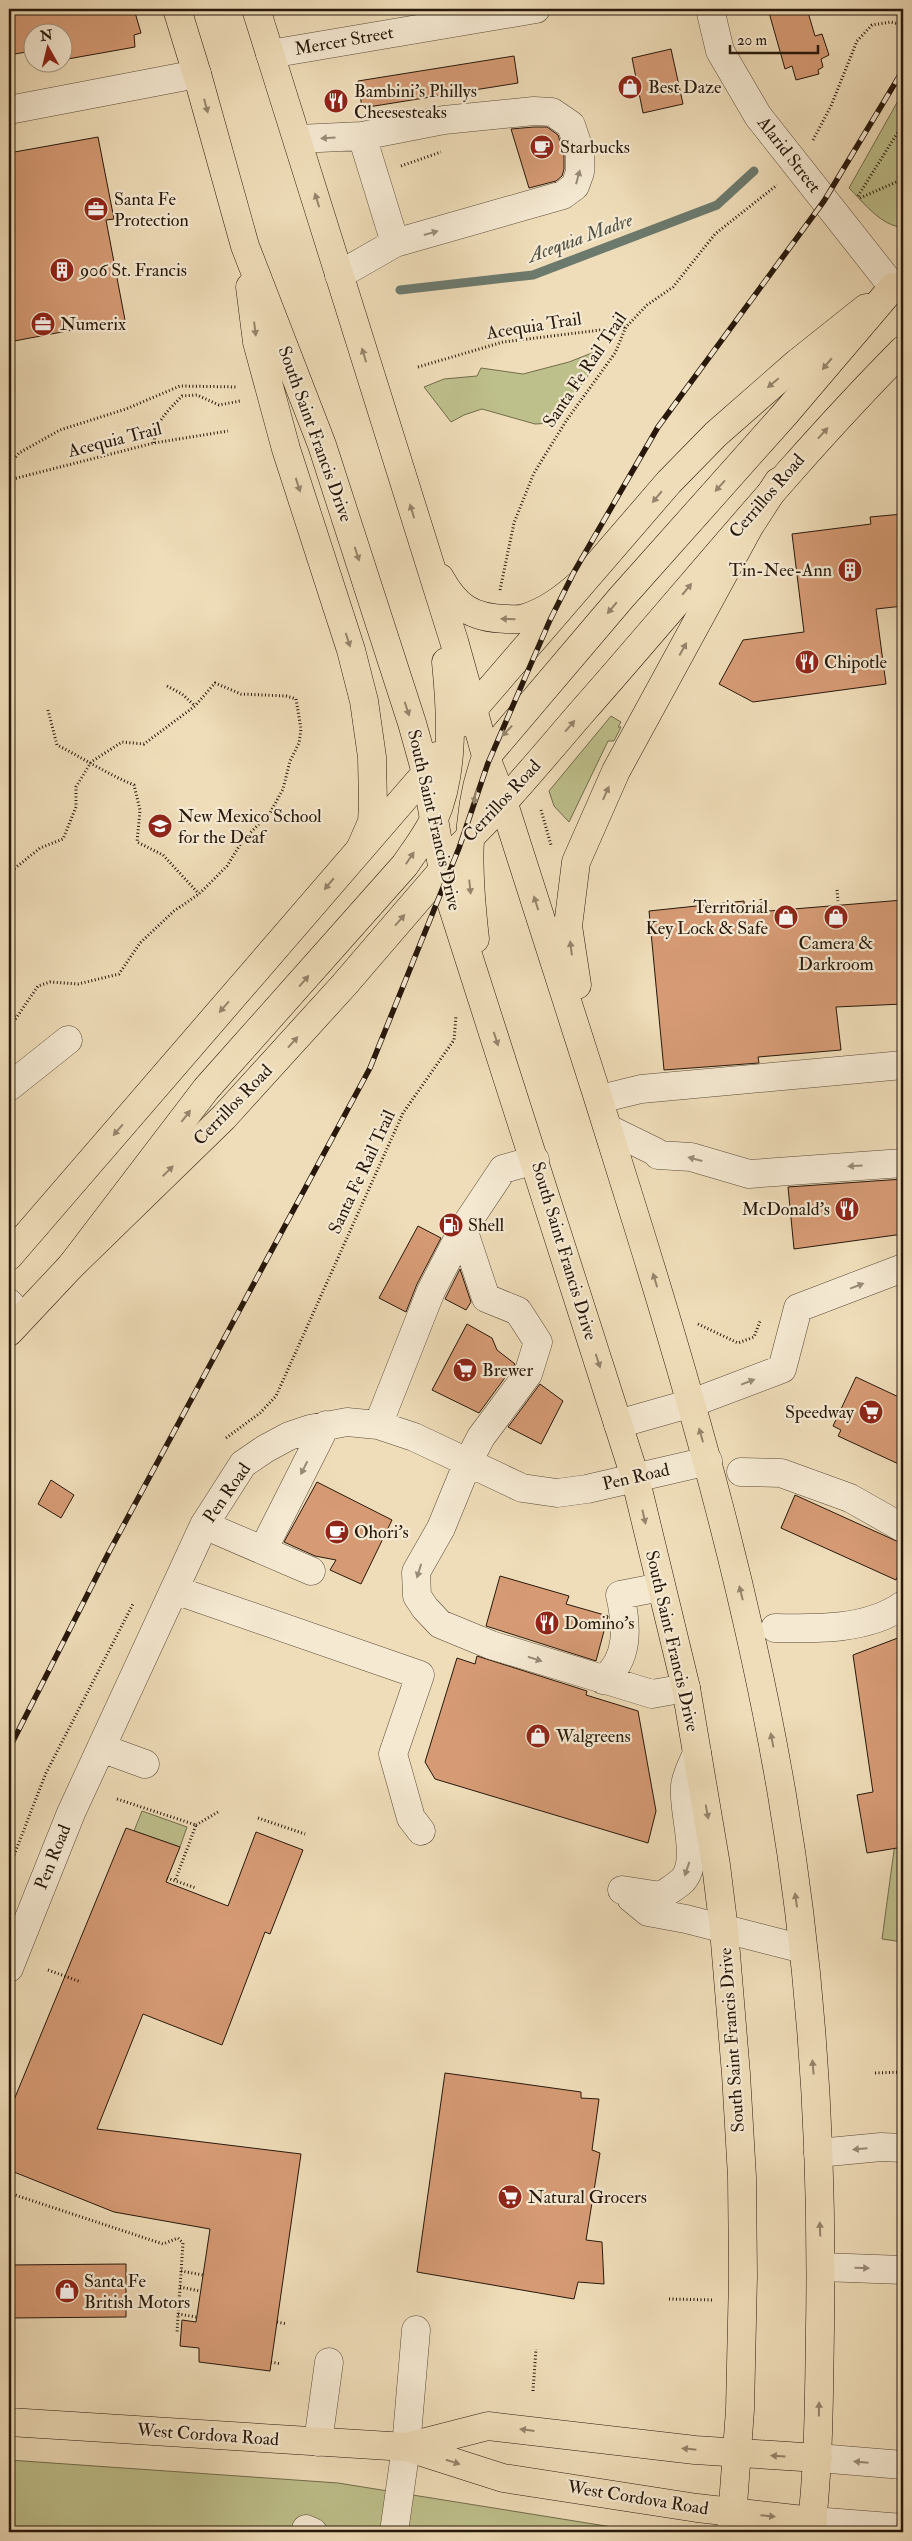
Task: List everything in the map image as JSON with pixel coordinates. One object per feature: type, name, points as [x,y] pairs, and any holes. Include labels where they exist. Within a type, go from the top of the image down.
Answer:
[{"type":"main road","name":"South Saint Francis Drive","points":[[177,9],[245,246],[322,445],[426,773],[442,872],[635,1476],[686,1688],[716,1866],[724,1930],[742,2177],[744,2276],[737,2453],[732,2522]]},
{"type":"main road","points":[[256,9],[461,666],[486,757],[503,801],[600,1099],[692,1403],[752,1640],[783,1797],[803,1949],[818,2153],[821,2267],[818,2458],[812,2526]]},
{"type":"main road","points":[[245,246],[257,342],[286,448],[352,650],[364,701],[372,757],[373,804],[372,822],[361,847]]},
{"type":"main road","points":[[9,1256],[426,773],[471,708],[669,482],[716,434],[797,363],[898,284]]},
{"type":"main road","points":[[481,993],[468,874],[469,838],[478,779],[486,757],[627,591],[898,284]]},
{"type":"main road","name":"Cerrillos Road","points":[[13,1317],[71,1266],[224,1117],[344,985],[442,872],[459,848],[608,683],[778,482],[903,350]]},
{"type":"main road","points":[[600,1099],[573,962],[568,926],[576,862],[616,771],[749,526],[778,482]]},
{"type":"main road","points":[[423,547],[448,592],[461,607],[491,619],[523,619],[559,602],[581,583]]},
{"type":"main road","points":[[71,1266],[206,1089],[405,865],[433,820],[440,802],[449,739],[450,704],[438,594]]},
{"type":"main road","name":"West Cordova Road","points":[[9,2422],[406,2447],[503,2478],[732,2522],[812,2526]]},
{"type":"main road","name":"West Cordova Road","points":[[406,2447],[488,2426],[737,2453],[818,2458]]},
{"type":"street","name":"Mercer Street","points":[[270,54],[536,9]]},
{"type":"street","name":"Alarid Street","points":[[710,9],[720,51],[758,116],[898,284]]},
{"type":"street","points":[[9,110],[197,74]]},
{"type":"street","points":[[298,139],[362,136],[444,120],[534,111],[552,112],[572,125],[580,152],[580,172],[575,186],[563,196],[396,244],[339,275]]},
{"type":"street","points":[[362,136],[396,244]]},
{"type":"street","points":[[9,1086],[68,1040]]},
{"type":"street","points":[[600,1099],[642,1089],[903,1065]]},
{"type":"street","points":[[609,1129],[656,1152],[658,1155],[691,1157],[749,1174],[903,1163]]},
{"type":"street","points":[[378,1425],[431,1292],[463,1229],[503,1169],[535,1160]]},
{"type":"street","points":[[463,1229],[486,1298],[518,1311],[538,1342],[528,1374],[481,1437],[468,1462],[441,1528],[416,1572],[417,1596],[440,1624],[491,1645],[652,1694],[686,1688]]},
{"type":"street","points":[[618,1424],[692,1403],[782,1369],[798,1308],[903,1268]]},
{"type":"street","name":"Pen Road","points":[[9,1968],[71,1812],[204,1525],[243,1464],[289,1436],[326,1425],[347,1422],[378,1425],[414,1437],[522,1488],[557,1493],[587,1489],[635,1476],[708,1461]]},
{"type":"street","points":[[263,1550],[326,1425]]},
{"type":"street","points":[[740,1472],[781,1473],[850,1498],[903,1528]]},
{"type":"street","points":[[204,1525],[311,1572]]},
{"type":"street","points":[[603,1680],[614,1671],[623,1649],[626,1621],[620,1595],[661,1587]]},
{"type":"street","points":[[175,1590],[420,1675],[394,1754],[411,1818],[421,1832]]},
{"type":"street","points":[[775,1628],[825,1630],[889,1615],[903,1605]]},
{"type":"street","points":[[101,1748],[145,1764]]},
{"type":"street","points":[[697,1754],[685,1784],[685,1811],[691,1853],[690,1868],[683,1879],[661,1896],[622,1890],[648,1912],[686,1919],[803,1949]]},
{"type":"street","points":[[818,2153],[880,2147],[903,2148]]},
{"type":"street","points":[[821,2267],[903,2270]]},
{"type":"street","points":[[394,2532],[406,2447],[416,2330]]},
{"type":"street","points":[[318,2442],[329,2362]]},
{"type":"street","name":"West Cordova Road","points":[[818,2458],[903,2465]]},
{"type":"street","name":"West Cordova Road","points":[[812,2526],[903,2528]]},
{"type":"path","points":[[812,142],[831,106],[857,41],[872,25],[891,22],[903,25]]},
{"type":"path","points":[[903,124],[855,200],[903,179]]},
{"type":"path","points":[[395,168],[441,152]]},
{"type":"path","name":"Santa Fe Rail Trail","points":[[499,598],[514,523],[534,473],[566,421],[615,353],[626,327],[647,305],[673,287],[715,234],[784,180]]},
{"type":"path","name":"Acequia Trail","points":[[418,367],[503,342],[626,327]]},
{"type":"path","points":[[9,465],[20,453],[60,430],[126,409],[180,386],[237,387]]},
{"type":"path","points":[[154,443],[154,432],[160,419],[182,396],[197,395],[219,406],[240,401]]},
{"type":"path","name":"Acequia Trail","points":[[9,480],[154,443],[228,431]]},
{"type":"path","points":[[9,873],[40,848],[63,839],[76,807],[76,787],[91,762],[122,742],[144,744],[195,706],[215,683],[241,694],[296,698],[301,729],[299,743],[290,761],[283,789],[270,813],[243,840],[228,866],[199,894],[174,911],[140,943],[119,974],[78,984],[50,982],[38,986],[10,1027],[11,1053]]},
{"type":"path","points":[[167,686],[182,694],[195,706]]},
{"type":"path","points":[[48,710],[57,745],[91,762],[110,775],[134,786],[140,810],[137,842],[163,855],[199,894]]},
{"type":"path","points":[[541,810],[553,852]]},
{"type":"path","points":[[836,890],[838,901]]},
{"type":"path","points":[[761,899],[762,907]]},
{"type":"path","name":"Santa Fe Rail Trail","points":[[276,1396],[403,1113],[454,1040],[456,1011]]},
{"type":"path","points":[[9,1012],[16,1018]]},
{"type":"path","points":[[694,1322],[738,1343],[754,1337],[760,1321]]},
{"type":"path","points":[[117,1799],[196,1825]]},
{"type":"path","points":[[175,1881],[196,1825],[218,1812]]},
{"type":"path","points":[[258,1818],[305,1834]]},
{"type":"path","points":[[168,1878],[196,1888]]},
{"type":"path","points":[[48,1970],[81,1982]]},
{"type":"path","points":[[875,2073],[903,2072]]},
{"type":"path","points":[[9,2193],[163,2244],[178,2238],[183,2243],[177,2332]]},
{"type":"path","points":[[181,2271],[203,2275]]},
{"type":"path","points":[[180,2287],[200,2291]]},
{"type":"path","points":[[669,2299],[722,2300]]},
{"type":"path","points":[[178,2314],[196,2317]]},
{"type":"path","points":[[277,2322],[287,2324]]},
{"type":"path","points":[[533,2391],[536,2350]]},
{"type":"path","points":[[271,2362],[281,2364]]},
{"type":"green space","points":[[903,92],[903,227],[895,226],[880,218],[849,188]]},
{"type":"green space","points":[[602,349],[604,354],[553,423],[535,424],[482,409],[451,422],[424,387],[444,379],[477,376],[481,368],[523,374],[569,362]]},
{"type":"green space","points":[[611,716],[621,722],[618,727],[621,727],[614,741],[608,741],[569,822],[554,806],[549,791]]},
{"type":"green space","points":[[903,1784],[903,1942],[882,1939]]},
{"type":"green space","points":[[142,1811],[187,1827],[180,1847],[134,1831]]},
{"type":"green space","points":[[9,2460],[338,2483],[643,2532],[9,2532]]},
{"type":"building","points":[[9,9],[134,9],[141,33],[134,35],[135,47],[72,58],[72,22],[22,22],[22,53],[9,55]]},
{"type":"building","points":[[768,9],[807,9],[815,36],[822,34],[829,55],[821,59],[823,67],[818,70],[819,74],[796,80],[792,66],[785,69]]},
{"type":"building","points":[[671,49],[683,104],[643,113],[632,58]]},
{"type":"building","points":[[514,56],[518,83],[362,108],[358,81]]},
{"type":"building","name":"Starbucks","points":[[547,127],[558,135],[564,155],[564,169],[562,176],[556,181],[529,188],[511,129]]},
{"type":"building","name":"906 St. Francis","points":[[98,137],[114,219],[106,220],[125,320],[9,342],[9,153]]},
{"type":"building","points":[[903,514],[903,606],[876,609],[886,684],[753,702],[719,684],[743,640],[804,632],[792,534],[871,524],[870,517]]},
{"type":"building","points":[[903,900],[903,1004],[836,1007],[841,1050],[758,1057],[759,1063],[664,1070],[649,911],[744,901],[745,913]]},
{"type":"building","name":"McDonald's","points":[[903,1179],[903,1234],[794,1249],[788,1187]]},
{"type":"building","points":[[418,1226],[441,1238],[417,1284],[406,1312],[379,1298]]},
{"type":"building","points":[[460,1269],[471,1302],[466,1310],[445,1299]]},
{"type":"building","name":"Brewer","points":[[467,1324],[492,1338],[497,1350],[515,1364],[479,1413],[432,1390]]},
{"type":"building","name":"Speedway","points":[[856,1377],[903,1399],[903,1466],[838,1436],[841,1430],[833,1426]]},
{"type":"building","points":[[540,1384],[563,1401],[541,1444],[508,1427]]},
{"type":"building","points":[[51,1480],[74,1495],[61,1518],[38,1504]]},
{"type":"building","name":"Ohori's","points":[[317,1482],[392,1520],[361,1584],[330,1570],[336,1560],[315,1556],[284,1542]]},
{"type":"building","points":[[795,1495],[903,1544],[903,1564],[896,1580],[781,1528]]},
{"type":"building","name":"Domino's","points":[[500,1576],[569,1596],[566,1604],[608,1616],[596,1661],[486,1626]]},
{"type":"building","points":[[903,1636],[903,1847],[867,1853],[857,1795],[873,1792],[853,1655]]},
{"type":"building","name":"Walgreens","points":[[477,1656],[587,1691],[586,1695],[638,1711],[656,1811],[648,1843],[435,1779],[425,1762],[457,1658],[475,1664]]},
{"type":"building","points":[[126,1828],[180,1847],[166,1882],[228,1906],[256,1832],[303,1850],[270,1934],[265,1932],[222,2045],[143,2014],[97,2129],[301,2154],[270,2371],[199,2362],[199,2348],[180,2346],[182,2320],[196,2322],[210,2229],[114,2212],[9,2170],[9,2112]]},
{"type":"building","name":"Natural Grocers","points":[[445,2073],[581,2092],[581,2098],[599,2099],[592,2150],[600,2153],[586,2240],[602,2242],[604,2284],[578,2282],[574,2299],[417,2272]]},
{"type":"building","name":"Santa Fe British Motors","points":[[126,2264],[126,2317],[9,2318],[9,2265]]},
{"type":"waterway","name":"Acequia Madre","points":[[400,290],[533,275],[717,205],[754,171]]},
{"type":"railway","points":[[9,1749],[108,1554],[370,1068],[459,848],[488,763],[550,620],[574,572],[658,427],[824,201],[903,70]]},
{"type":"place","name":"Best Daze","points":[[630,87]]},
{"type":"place","name":"Bambini's Phillys Cheesesteaks","points":[[336,101]]},
{"type":"place","name":"Starbucks","points":[[542,147]]},
{"type":"place","name":"Santa Fe Protection","points":[[96,209]]},
{"type":"place","name":"906 St. Francis","points":[[62,270]]},
{"type":"place","name":"Numerix","points":[[43,324]]},
{"type":"place","name":"Tin-Nee-Ann","points":[[850,570]]},
{"type":"place","name":"Chipotle","points":[[807,662]]},
{"type":"place","name":"New Mexico School for the Deaf","points":[[160,826]]},
{"type":"place","name":"Territorial Key Lock & Safe","points":[[786,917]]},
{"type":"place","name":"Camera & Darkroom","points":[[836,917]]},
{"type":"place","name":"McDonald's","points":[[847,1209]]},
{"type":"place","name":"Shell","points":[[451,1225]]},
{"type":"place","name":"Brewer","points":[[465,1370]]},
{"type":"place","name":"Speedway","points":[[871,1412]]},
{"type":"place","name":"Ohori's","points":[[337,1532]]},
{"type":"place","name":"Domino's","points":[[547,1623]]},
{"type":"place","name":"Walgreens","points":[[538,1736]]},
{"type":"place","name":"Natural Grocers","points":[[510,2197]]},
{"type":"place","name":"Santa Fe British Motors","points":[[67,2291]]}]
